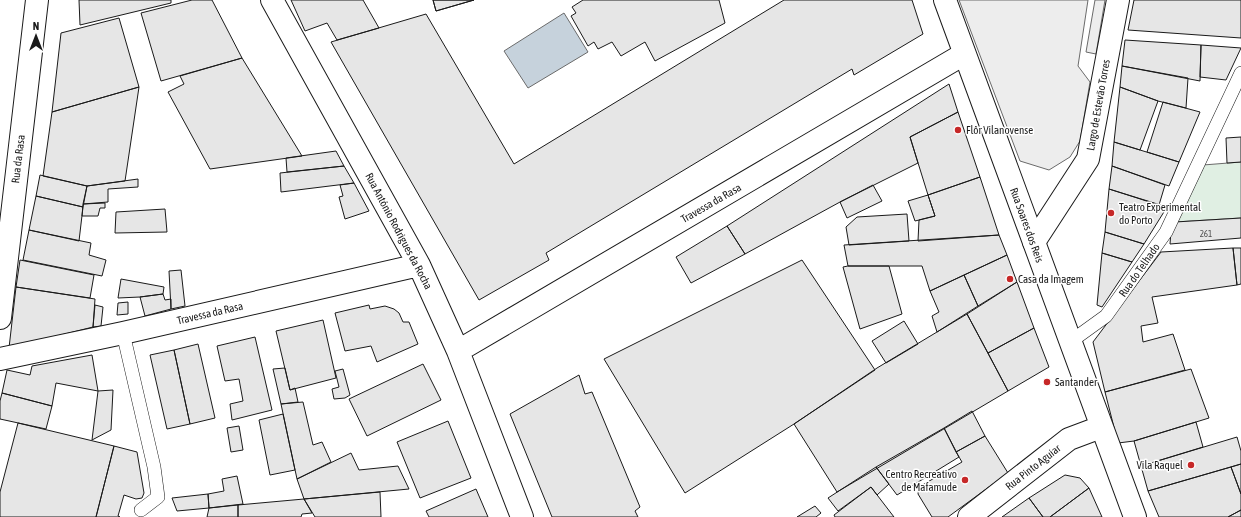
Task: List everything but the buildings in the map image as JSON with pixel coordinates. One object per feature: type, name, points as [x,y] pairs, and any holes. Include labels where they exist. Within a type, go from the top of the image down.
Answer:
[{"type":"street","name":"Rua da Rasa","points":[[0,318],[3,276],[37,0]]},
{"type":"street","name":"Rua António Rodrigues da Rocha","points":[[272,0],[419,265],[458,352],[522,517]]},
{"type":"street","name":"Rua Soares dos Reis","points":[[945,0],[1135,517]]},
{"type":"street","name":"Largo de Estevão Torres","points":[[1034,242],[1088,159],[1118,0]]},
{"type":"street","name":"Travessa da Rasa","points":[[458,352],[964,54]]},
{"type":"street","name":"Travessa da Rasa","points":[[0,359],[123,333],[419,265]]},
{"type":"street","name":"Rua Pinto Aguiar","points":[[969,517],[1069,439],[1101,427]]},
{"type":"lane","name":"Rua do Telhado","points":[[1070,342],[1106,316],[1166,232],[1241,73]]},
{"type":"lane","points":[[123,333],[154,467],[158,497],[141,510]]},
{"type":"green space","points":[[1241,162],[1241,218],[1175,222],[1203,165]]},
{"type":"shaded area","points":[[959,0],[1088,0],[1078,66],[1090,82],[1080,141],[1070,157],[1049,170],[1020,161]]},
{"type":"shaded area","points":[[1095,0],[1105,0],[1096,54],[1086,52]]},
{"type":"shaded area","points":[[564,13],[588,52],[528,88],[504,51]]},
{"type":"place","name":"Flôr Vilanovense","points":[[958,130]]},
{"type":"place","name":"Teatro Experimental do Porto","points":[[1111,213]]},
{"type":"place","name":"Casa da Imagem","points":[[1010,279]]},
{"type":"place","name":"Santander","points":[[1047,382]]},
{"type":"place","name":"Vila Raquel","points":[[1191,465]]},
{"type":"place","name":"Centro Recreativo de Mafamude","points":[[965,480]]}]
